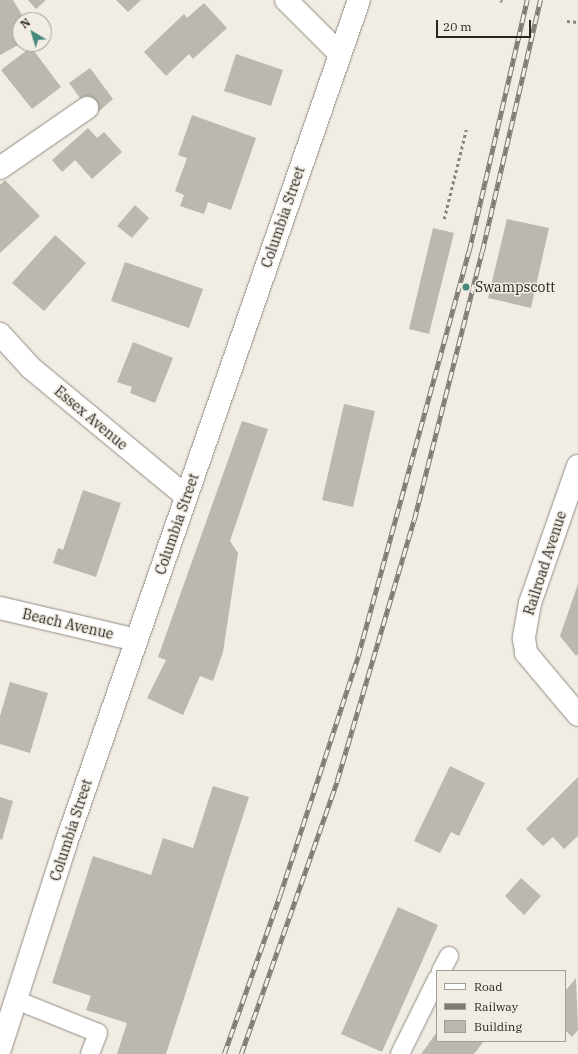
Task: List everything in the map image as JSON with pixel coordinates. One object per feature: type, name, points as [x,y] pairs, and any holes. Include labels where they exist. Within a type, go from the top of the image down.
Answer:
[{"type":"street","points":[[286,0],[340,54]]},
{"type":"street","name":"Columbia Street","points":[[0,1049],[66,843],[360,0]]},
{"type":"street","points":[[0,168],[87,108]]},
{"type":"street","name":"Essex Avenue","points":[[0,334],[31,368],[186,496]]},
{"type":"street","name":"Railroad Avenue","points":[[578,466],[530,603],[524,638],[526,653],[578,715]]},
{"type":"street","name":"Beach Avenue","points":[[0,608],[136,640]]},
{"type":"lane","points":[[400,1054],[436,981]]},
{"type":"lane","points":[[16,1000],[98,1033],[90,1054]]},
{"type":"path","points":[[567,21],[578,22]]},
{"type":"path","points":[[444,219],[466,130]]},
{"type":"building","points":[[0,0],[13,0],[20,12],[12,12],[12,48],[0,55]]},
{"type":"building","points":[[28,0],[46,0],[36,9]]},
{"type":"building","points":[[116,0],[141,0],[128,12]]},
{"type":"building","points":[[204,3],[227,28],[193,59],[189,54],[166,76],[144,52],[184,14],[187,18]]},
{"type":"building","points":[[24,52],[35,52],[61,87],[32,109],[1,70]]},
{"type":"building","points":[[236,54],[283,70],[271,106],[224,91]]},
{"type":"building","points":[[90,68],[113,99],[98,112],[88,98],[83,102],[69,83]]},
{"type":"building","points":[[192,115],[256,138],[231,210],[208,202],[204,214],[180,206],[184,195],[175,191],[187,158],[178,155]]},
{"type":"building","points":[[88,128],[97,138],[104,132],[122,152],[92,179],[75,160],[62,172],[52,160]]},
{"type":"building","points":[[5,180],[40,216],[0,253],[0,185]]},
{"type":"building","points":[[135,205],[149,218],[132,238],[117,226]]},
{"type":"building","points":[[507,219],[549,228],[531,308],[488,298]]},
{"type":"building","points":[[433,228],[454,233],[429,334],[409,329]]},
{"type":"building","points":[[55,235],[86,263],[44,311],[12,283]]},
{"type":"building","points":[[125,262],[203,289],[189,328],[111,301]]},
{"type":"building","points":[[133,342],[173,358],[155,403],[130,393],[132,387],[117,382]]},
{"type":"building","points":[[344,404],[375,411],[353,507],[322,500]]},
{"type":"building","points":[[242,421],[268,429],[230,541],[238,553],[223,652],[213,681],[200,676],[183,715],[147,698],[166,660],[158,657]]},
{"type":"building","points":[[83,490],[121,503],[96,577],[53,563],[58,548],[63,550]]},
{"type":"building","points":[[578,584],[578,654],[576,656],[560,636]]},
{"type":"building","points":[[10,682],[48,693],[30,753],[0,744],[0,716]]},
{"type":"building","points":[[450,766],[485,783],[459,836],[451,832],[440,853],[414,841]]},
{"type":"building","points":[[578,777],[578,836],[564,849],[553,837],[543,846],[526,829]]},
{"type":"building","points":[[213,786],[249,797],[166,1054],[117,1054],[127,1023],[86,1010],[91,996],[52,983],[93,856],[151,875],[163,838],[193,848]]},
{"type":"building","points":[[0,797],[13,801],[2,840],[0,839]]},
{"type":"building","points":[[521,878],[541,896],[524,915],[505,896]]},
{"type":"building","points":[[398,907],[438,925],[382,1052],[341,1034]]},
{"type":"building","points":[[576,978],[578,1030],[572,1037],[566,1031],[566,990]]},
{"type":"building","points":[[436,1033],[436,1042],[483,1042],[474,1054],[421,1054]]},
{"type":"railway","points":[[224,1054],[280,895],[358,656],[469,251],[527,0]]},
{"type":"railway","points":[[241,1054],[337,781],[414,520],[482,252],[540,0]]},
{"type":"place","name":"Swampscott","points":[[466,287]]}]
